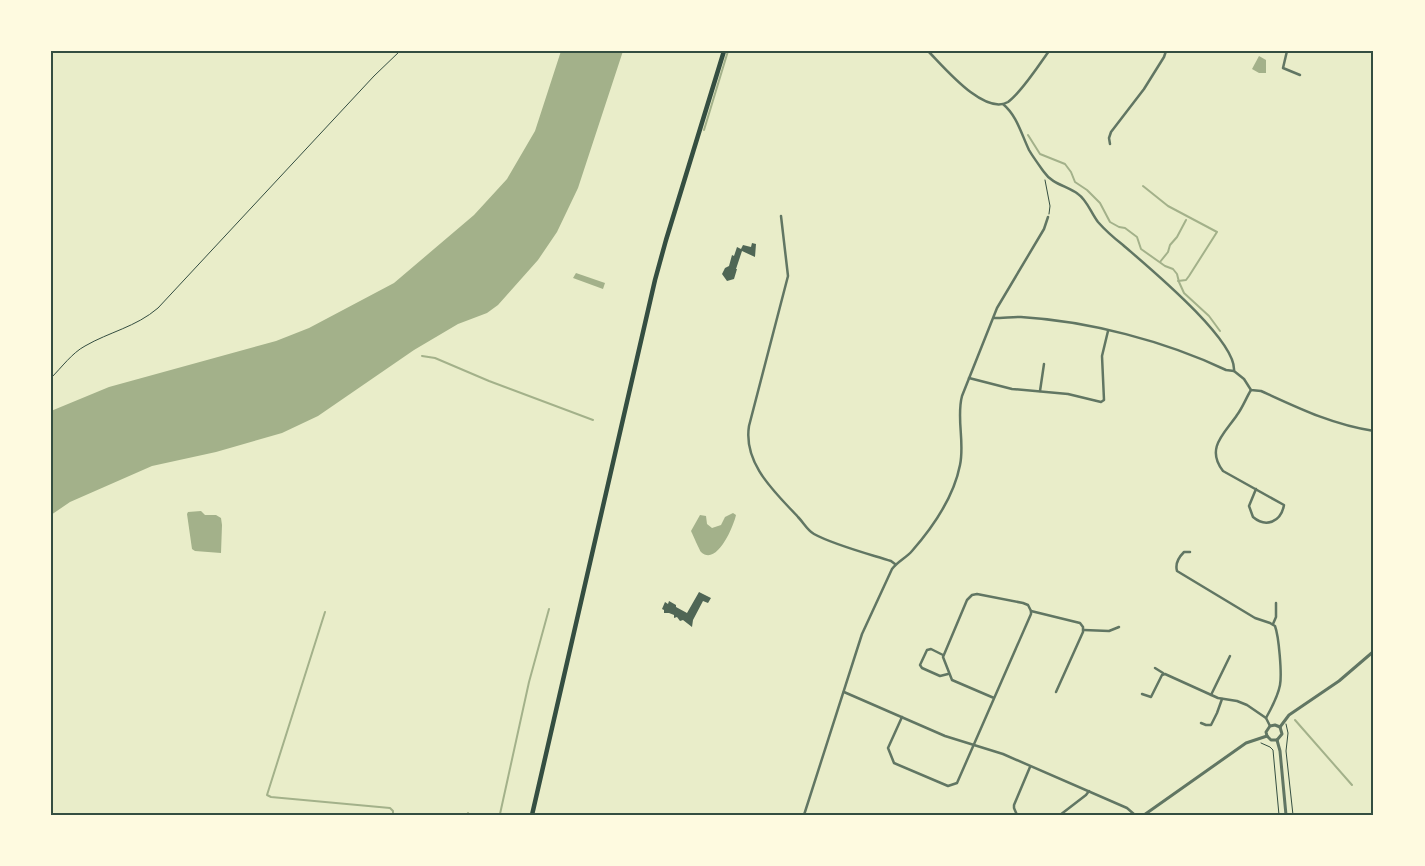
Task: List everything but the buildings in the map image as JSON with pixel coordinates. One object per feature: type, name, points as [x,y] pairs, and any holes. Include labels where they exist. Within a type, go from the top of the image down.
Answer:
[{"type":"main road","points":[[532,815],[655,280],[724,51]]},
{"type":"street","points":[[928,51],[976,97],[991,104],[1003,104],[1015,96],[1049,51]]},
{"type":"street","points":[[1110,144],[1109,138],[1112,132],[1144,89],[1166,51]]},
{"type":"street","points":[[1287,51],[1283,68],[1300,75]]},
{"type":"street","points":[[1003,104],[1020,126],[1030,151],[1050,180],[1081,197],[1098,222],[1160,276],[1226,348],[1234,364],[1234,371]]},
{"type":"street","points":[[781,216],[788,276],[749,426],[749,452],[773,491],[810,531],[821,537],[895,564]]},
{"type":"street","points":[[804,815],[862,634],[895,564],[912,551],[938,517],[952,489],[961,461],[961,400],[1002,299],[1044,229],[1048,217]]},
{"type":"street","points":[[994,318],[1030,318],[1074,323],[1173,349],[1226,370],[1234,371],[1244,379],[1250,390]]},
{"type":"street","points":[[969,378],[1012,389],[1068,394],[1101,402],[1104,400],[1102,356],[1108,331]]},
{"type":"street","points":[[1040,392],[1044,364]]},
{"type":"street","points":[[1250,390],[1261,391],[1337,423],[1374,431]]},
{"type":"street","points":[[1250,390],[1237,416],[1223,432],[1216,449],[1216,456],[1218,464],[1223,471],[1256,489],[1284,505],[1281,514],[1270,523],[1263,523],[1253,516],[1249,506],[1256,489]]},
{"type":"street","points":[[1190,552],[1184,552],[1181,555],[1176,565],[1177,571],[1255,618],[1272,624],[1276,631],[1280,683],[1279,690],[1266,718]]},
{"type":"street","points":[[902,717],[888,748],[893,761],[948,786],[958,782],[1031,612],[1028,605],[1023,603],[981,594],[972,595],[967,600],[943,655],[943,660],[952,680],[994,698]]},
{"type":"street","points":[[1272,624],[1276,617],[1276,603]]},
{"type":"street","points":[[1031,612],[1080,623],[1084,630]]},
{"type":"street","points":[[1084,630],[1109,631],[1119,627]]},
{"type":"street","points":[[1056,692],[1084,630]]},
{"type":"street","points":[[943,655],[927,650],[920,666],[940,676],[949,674]]},
{"type":"street","points":[[1286,815],[1278,740],[1282,734],[1280,727],[1283,721],[1295,710],[1348,674],[1374,652]]},
{"type":"street","points":[[1211,695],[1230,656]]},
{"type":"street","points":[[1155,668],[1211,695],[1242,703],[1266,718],[1270,726]]},
{"type":"street","points":[[1142,694],[1151,697],[1163,673]]},
{"type":"street","points":[[844,692],[945,736],[1003,754],[1127,808],[1135,815]]},
{"type":"street","points":[[1201,723],[1206,726],[1211,724],[1218,713],[1222,699]]},
{"type":"street","points":[[1278,740],[1271,740],[1266,732],[1270,726],[1280,727]]},
{"type":"street","points":[[1144,815],[1246,743],[1267,736]]},
{"type":"street","points":[[1017,815],[1014,805],[1030,767]]},
{"type":"street","points":[[1060,815],[1089,792]]},
{"type":"path","points":[[51,378],[81,348],[131,326],[149,316],[158,308],[374,76],[400,51]]},
{"type":"path","points":[[1044,173],[1050,206],[1048,217]]},
{"type":"path","points":[[1283,721],[1288,727],[1286,751],[1293,815]]},
{"type":"path","points":[[1259,738],[1261,744],[1273,750],[1279,815]]},
{"type":"shaded area","points":[[561,51],[623,51],[578,188],[557,232],[538,260],[498,305],[487,313],[458,324],[414,350],[318,416],[282,433],[216,452],[152,466],[70,502],[51,515],[51,411],[109,387],[276,341],[309,328],[394,283],[474,215],[507,179],[535,131]]},
{"type":"shaded area","points":[[1259,56],[1266,60],[1266,73],[1259,73],[1252,69]]},
{"type":"shaded area","points":[[576,273],[605,283],[603,289],[573,278]]},
{"type":"shaded area","points":[[201,511],[205,515],[216,515],[221,518],[221,553],[195,551],[192,549],[187,514],[188,512]]},
{"type":"shaded area","points":[[733,513],[736,515],[732,527],[719,550],[707,555],[701,552],[691,531],[700,515],[706,516],[707,524],[712,528],[721,525],[725,517]]},
{"type":"waterway","points":[[704,130],[728,51]]},
{"type":"waterway","points":[[1028,135],[1040,154],[1065,164],[1075,182],[1087,190],[1100,203],[1110,222],[1125,228],[1137,237],[1141,249],[1165,266],[1173,269],[1177,274],[1184,293],[1209,316],[1220,331]]},
{"type":"waterway","points":[[1143,186],[1168,206],[1217,232],[1186,280],[1178,281]]},
{"type":"waterway","points":[[1160,262],[1168,252],[1170,245],[1177,237],[1186,220]]},
{"type":"waterway","points":[[422,356],[435,358],[489,381],[593,420]]},
{"type":"waterway","points":[[500,814],[529,682],[549,609]]},
{"type":"waterway","points":[[325,612],[267,795],[271,797],[390,808],[393,811],[393,815]]},
{"type":"waterway","points":[[1295,720],[1352,785]]}]
